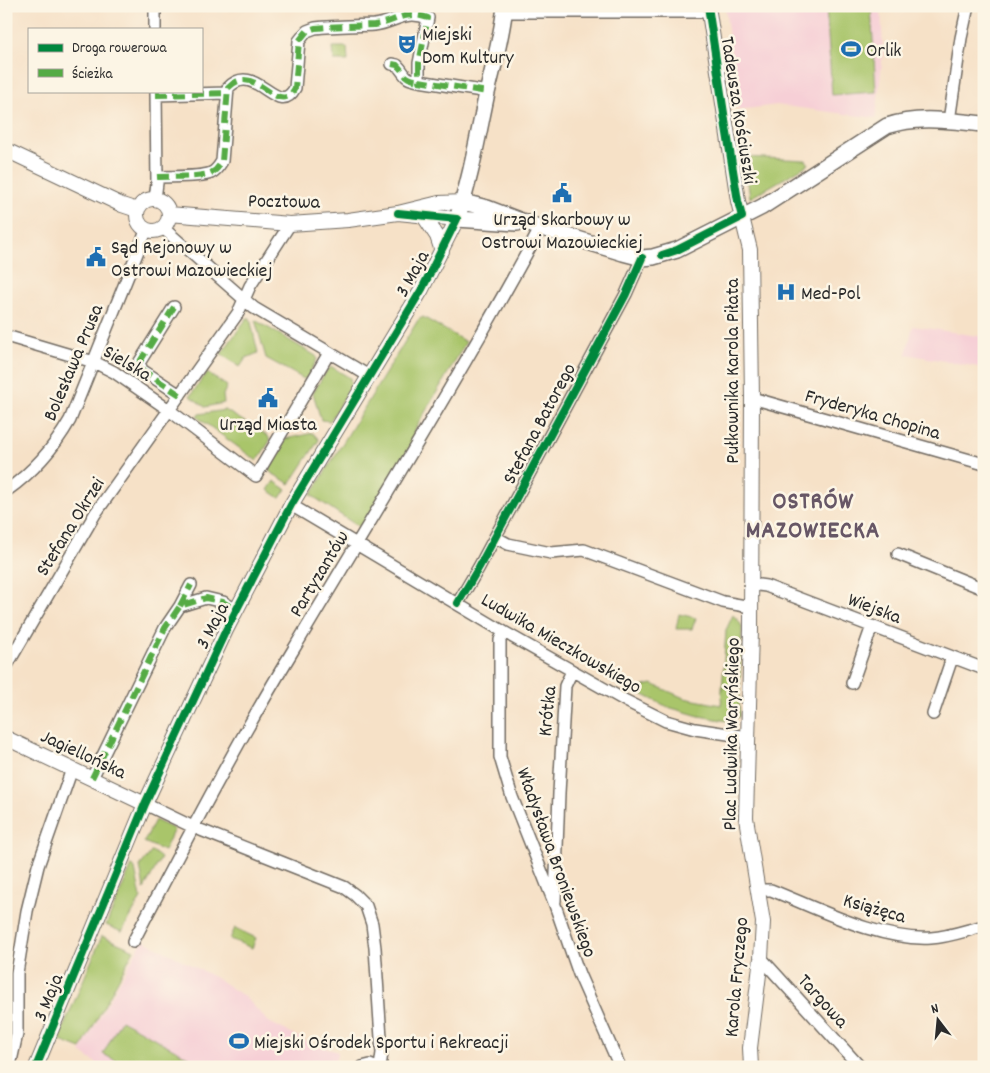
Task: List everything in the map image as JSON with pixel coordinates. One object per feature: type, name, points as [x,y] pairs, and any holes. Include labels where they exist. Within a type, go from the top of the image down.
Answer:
[{"type":"main road","name":"3 Maja","points":[[457,219],[481,128],[505,9]]},
{"type":"main road","points":[[463,202],[488,208],[623,254],[642,258],[662,255],[677,250],[742,218],[780,196],[887,126],[910,119],[984,124]]},
{"type":"main road","points":[[457,219],[535,225]]},
{"type":"street","points":[[155,6],[155,28]]},
{"type":"street","points":[[949,121],[961,38],[968,6]]},
{"type":"street","points":[[505,9],[709,9]]},
{"type":"street","name":"Tadeusza Kościuszki","points":[[709,9],[730,155],[742,218]]},
{"type":"street","points":[[157,177],[203,175],[212,173],[218,168],[222,161],[226,93],[228,88],[238,80],[245,80],[279,97],[292,95],[295,88],[299,42],[308,31],[315,28],[378,24],[408,14],[428,18],[419,63],[419,81]]},
{"type":"street","points":[[392,64],[397,65],[409,79],[488,92]]},
{"type":"street","points":[[155,199],[157,177],[156,93],[226,93]]},
{"type":"street","points":[[6,150],[122,205],[137,210]]},
{"type":"street","points":[[155,199],[165,204],[169,214],[167,224],[155,232],[146,230],[138,222],[137,210],[144,201],[155,199]]},
{"type":"street","name":"Pocztowa","points":[[169,214],[290,224],[398,213],[439,204],[463,202]]},
{"type":"street","name":"Pocztowa","points":[[398,213],[457,219]]},
{"type":"street","points":[[423,215],[437,236],[442,251]]},
{"type":"street","name":"Pułkownika Karola Piłata","points":[[742,218],[750,250],[752,398],[751,584]]},
{"type":"street","name":"3 Maja","points":[[36,1067],[145,804],[236,610],[291,505],[422,289],[457,219]]},
{"type":"street","name":"Stefana Okrzei","points":[[6,667],[95,514],[238,314],[250,286],[290,224]]},
{"type":"street","name":"Partyzantów","points":[[133,942],[193,827],[291,653],[358,544],[535,225]]},
{"type":"street","points":[[163,228],[244,300],[369,376]]},
{"type":"street","name":"Bolesława Prusa","points":[[6,491],[29,473],[60,438],[70,420],[146,230]]},
{"type":"street","name":"Stefana Batorego","points":[[458,603],[626,294],[642,258]]},
{"type":"street","points":[[174,308],[139,363],[142,370],[180,395]]},
{"type":"street","name":"Sielska","points":[[6,336],[94,362],[114,372],[169,410],[256,476],[329,353]]},
{"type":"street","name":"Fryderyka Chopina","points":[[752,398],[984,464]]},
{"type":"street","name":"Ludwika Mieczkowskiego","points":[[291,505],[504,632],[666,721],[695,729],[748,737]]},
{"type":"street","points":[[495,537],[508,544],[551,554],[584,550],[723,602],[751,607]]},
{"type":"street","points":[[898,554],[984,589]]},
{"type":"street","name":"Plac Ludwika Waryńskiego","points":[[751,584],[746,818],[750,853],[759,890]]},
{"type":"street","name":"Wiejska","points":[[751,584],[766,586],[984,669]]},
{"type":"street","points":[[92,778],[165,628],[180,606],[190,585]]},
{"type":"street","points":[[180,606],[206,598],[223,602],[236,610]]},
{"type":"street","points":[[852,684],[872,626]]},
{"type":"street","name":"Władysława Broniewskiego","points":[[504,632],[500,640],[500,757],[512,797],[555,905],[578,974],[620,1067]]},
{"type":"street","points":[[933,714],[952,658]]},
{"type":"street","name":"Krótka","points":[[555,905],[565,686],[572,671]]},
{"type":"street","name":"Jagiellońska","points":[[6,738],[145,804]]},
{"type":"street","points":[[13,1062],[17,1034],[18,960],[27,911],[38,866],[72,769]]},
{"type":"street","points":[[145,804],[193,827],[344,887],[366,906],[372,924],[375,948],[382,1053],[380,1067]]},
{"type":"street","name":"Książęca","points":[[759,890],[771,890],[862,926],[900,936],[932,938],[984,926]]},
{"type":"street","name":"Karola Fryczego","points":[[751,1067],[750,1048],[761,958],[763,922],[759,890]]},
{"type":"street","name":"Targowa","points":[[761,958],[860,1067]]},
{"type":"street","points":[[362,1067],[370,1065],[376,1067]]},
{"type":"shaded area","points":[[725,6],[881,7],[883,52],[876,118],[777,105],[738,110]]},
{"type":"shaded area","points":[[913,326],[984,337],[984,368],[906,354]]},
{"type":"shaded area","points":[[143,940],[218,979],[245,997],[269,1022],[310,1043],[338,1052],[335,1060],[347,1065],[345,1067],[102,1067],[80,1052]]},
{"type":"green space","name":"Orlik","points":[[826,6],[871,6],[876,92],[832,95]]},
{"type":"green space","points":[[333,47],[347,47],[348,61],[334,61]]},
{"type":"green space","points":[[744,157],[806,160],[809,164],[750,198]]},
{"type":"green space","points":[[423,317],[466,342],[413,433],[417,436],[362,529],[311,495],[418,320]]},
{"type":"green space","points":[[247,318],[250,318],[258,353],[246,358],[240,367],[221,354]]},
{"type":"green space","points":[[255,320],[316,356],[317,359],[307,378],[304,379],[266,358]]},
{"type":"green space","points":[[332,367],[350,378],[351,386],[330,421],[321,420],[313,393],[327,370]]},
{"type":"green space","points":[[207,373],[227,386],[223,395],[224,403],[205,407],[190,396]]},
{"type":"green space","points":[[225,410],[268,436],[270,441],[257,461],[197,417],[199,414]]},
{"type":"green space","points":[[313,433],[319,440],[290,484],[270,472],[269,469],[285,439]]},
{"type":"green space","points":[[274,481],[286,489],[280,498],[268,490]]},
{"type":"green space","points":[[679,614],[696,618],[692,629],[676,629]]},
{"type":"green space","points":[[733,615],[742,627],[739,717],[727,721],[699,716],[668,707],[639,693],[641,687],[652,684],[684,698],[721,705],[726,630]]},
{"type":"green space","points":[[155,820],[174,829],[164,851],[144,842]]},
{"type":"green space","points":[[152,851],[161,858],[144,889],[140,866]]},
{"type":"green space","points":[[132,865],[135,869],[141,898],[122,932],[106,925]]},
{"type":"green space","points":[[235,928],[256,938],[252,948],[230,939]]},
{"type":"green space","points":[[102,936],[134,950],[81,1049],[58,1040]]},
{"type":"green space","points":[[121,1020],[190,1058],[185,1067],[128,1067],[103,1054]]},
{"type":"marked path","points":[[157,177],[199,176],[211,173],[216,169],[222,161],[228,88],[238,81],[247,80],[273,94],[281,97],[288,96],[295,88],[299,41],[307,31],[315,28],[374,25],[412,15],[428,18],[419,63],[419,81],[488,92]]},
{"type":"marked path","points":[[392,64],[397,65],[407,77],[419,81]]},
{"type":"marked path","points":[[156,95],[227,93]]},
{"type":"marked path","points":[[174,307],[139,363],[142,370],[180,395]]},
{"type":"marked path","points":[[180,606],[191,585]]},
{"type":"marked path","points":[[92,778],[165,628],[180,606],[206,598],[223,602],[236,610]]},
{"type":"cycle path","points":[[662,255],[677,250],[742,217],[708,6]]},
{"type":"cycle path","points":[[36,1067],[145,804],[226,630],[291,505],[422,289],[457,219],[398,213]]},
{"type":"cycle path","points":[[458,603],[626,294],[642,258]]},
{"type":"place","name":"Miejski Dom Kultury","points":[[407,44]]},
{"type":"place","name":"Orlik","points":[[851,49]]},
{"type":"place","name":"Urząd Skarbowy w Ostrowi Mazowieckiej","points":[[562,193]]},
{"type":"place","name":"Sąd Rejonowy w Ostrowi Mazowieckiej","points":[[96,257]]},
{"type":"place","name":"Med-Pol","points":[[786,292]]},
{"type":"place","name":"Urząd Miasta","points":[[268,398]]},
{"type":"place","name":"Miejski Ośrodek Sportu i Rekreacji","points":[[239,1041]]},
{"type":"district","name":"OSTRÓW MAZOWIECKA","points":[[813,514]]}]
